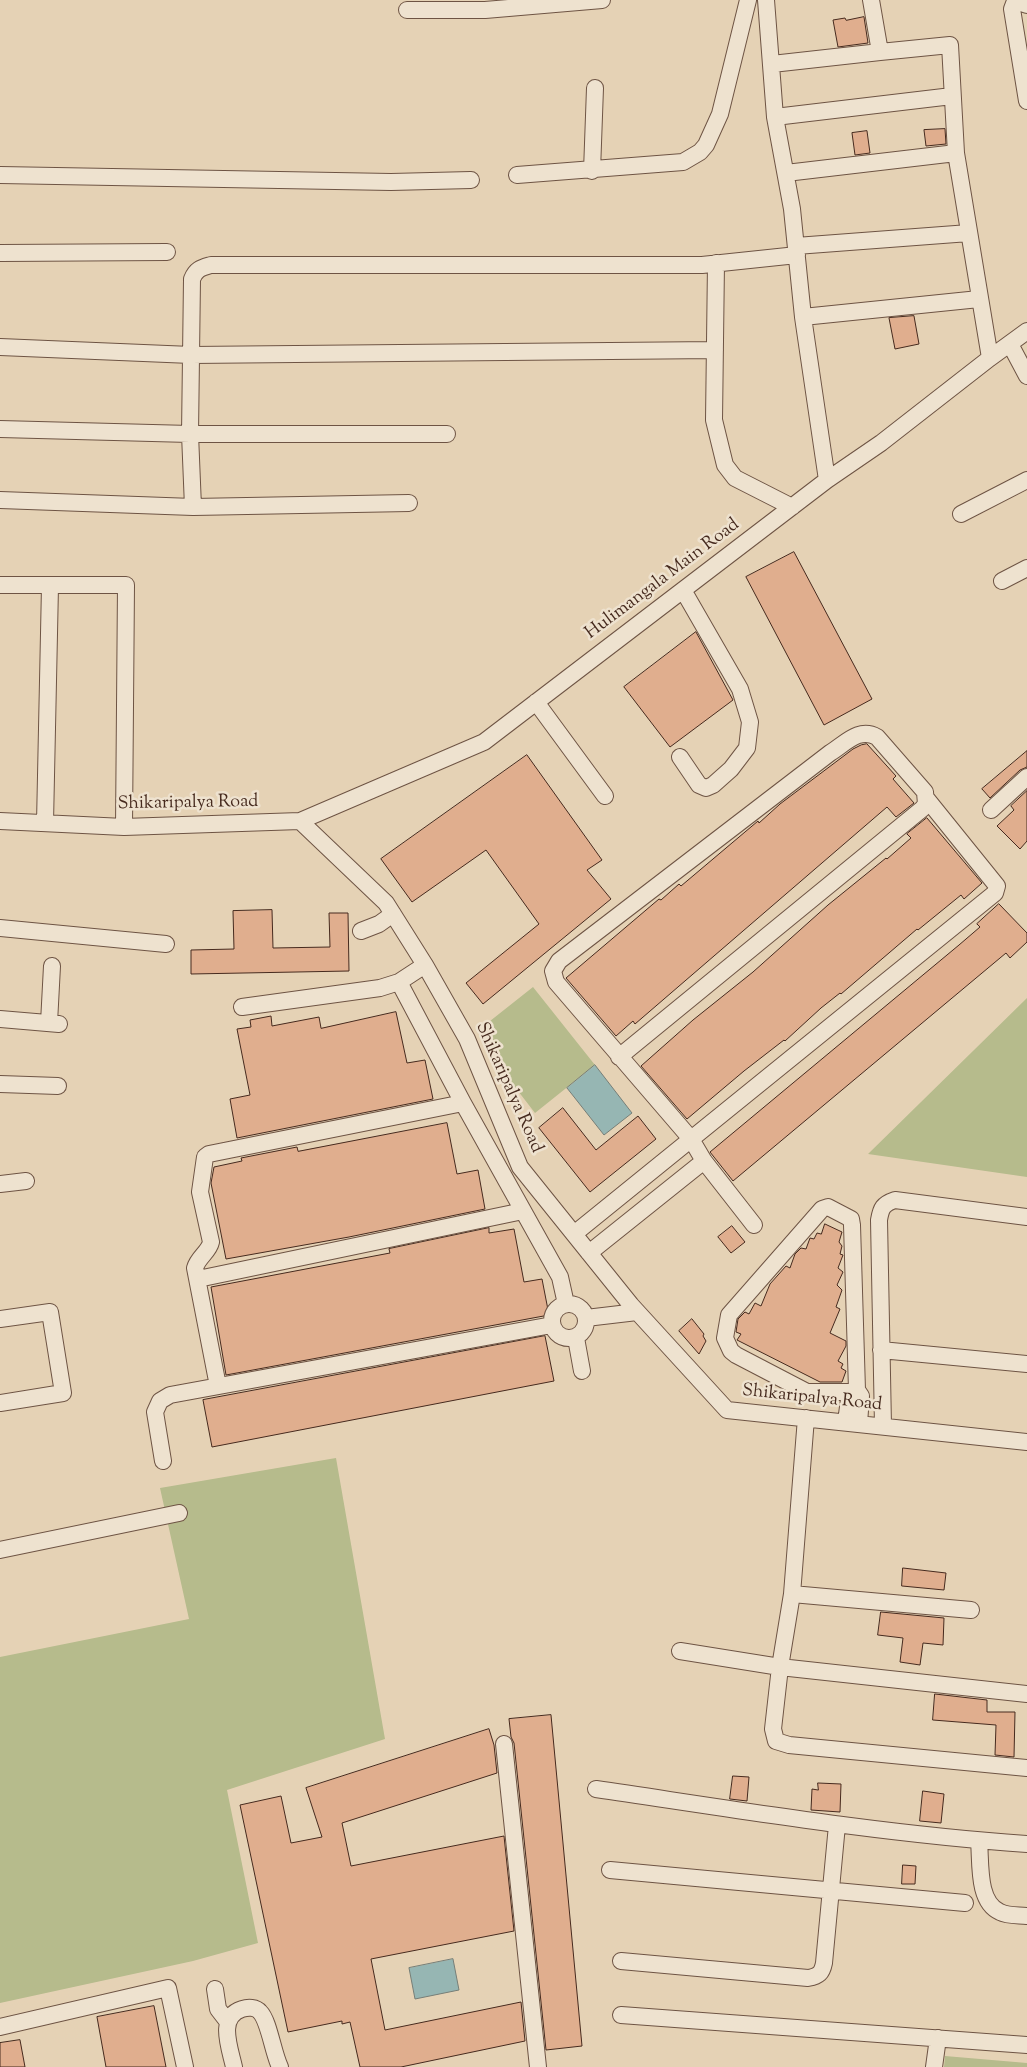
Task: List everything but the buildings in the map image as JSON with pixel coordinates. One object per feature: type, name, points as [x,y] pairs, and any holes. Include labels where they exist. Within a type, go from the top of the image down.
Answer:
[{"type":"street","points":[[407,10],[485,10],[602,0]]},
{"type":"street","points":[[517,175],[683,162],[700,152],[706,145],[720,114],[748,0]]},
{"type":"street","points":[[766,0],[776,117],[786,174],[803,317],[828,480]]},
{"type":"street","points":[[871,0],[880,52]]},
{"type":"street","points":[[1027,5],[1015,1],[1012,9],[1023,55],[1027,101]]},
{"type":"street","points":[[772,64],[950,45],[956,152],[990,358]]},
{"type":"street","points":[[592,170],[595,88]]},
{"type":"street","points":[[776,117],[952,96]]},
{"type":"street","points":[[786,174],[956,152]]},
{"type":"street","points":[[0,175],[391,182],[471,180]]},
{"type":"street","points":[[192,507],[190,434],[192,279],[195,272],[201,268],[211,265],[716,263],[796,250],[969,233]]},
{"type":"street","points":[[0,252],[167,252]]},
{"type":"street","points":[[716,263],[714,420],[725,465],[735,478],[792,507]]},
{"type":"street","points":[[803,317],[979,299]]},
{"type":"street","name":"Hulimangala Main Road","points":[[300,821],[484,742],[1027,331]]},
{"type":"street","points":[[1010,344],[1027,376]]},
{"type":"street","points":[[0,348],[191,355],[715,350]]},
{"type":"street","points":[[0,429],[190,434],[447,434]]},
{"type":"street","points":[[961,514],[1027,480]]},
{"type":"street","points":[[0,500],[192,507],[409,502]]},
{"type":"street","points":[[1002,581],[1027,568]]},
{"type":"street","points":[[0,585],[126,585],[124,826]]},
{"type":"street","points":[[45,823],[50,586]]},
{"type":"street","points":[[680,756],[699,786],[706,788],[713,785],[739,759],[747,748],[750,733],[747,709],[740,689],[683,590]]},
{"type":"street","points":[[536,702],[605,796]]},
{"type":"street","points":[[574,1234],[691,1139],[995,893],[997,886],[926,798],[925,792],[877,737],[868,733],[861,733],[830,753],[559,961],[553,971],[556,982],[691,1139],[704,1161],[754,1225]]},
{"type":"street","points":[[991,810],[1027,777]]},
{"type":"street","points":[[619,1056],[922,809],[926,798]]},
{"type":"street","name":"Shikaripalya Road","points":[[0,820],[124,826],[300,821],[386,903],[393,914],[425,965],[467,1039],[520,1167],[637,1312],[727,1410],[1027,1442]]},
{"type":"street","points":[[361,930],[379,924],[393,914]]},
{"type":"street","points":[[0,928],[166,944]]},
{"type":"street","points":[[242,1008],[380,988],[399,982],[425,965]]},
{"type":"street","points":[[0,1019],[54,1024],[52,966]]},
{"type":"street","points":[[399,982],[462,1103],[560,1276],[566,1304]]},
{"type":"street","points":[[0,1084],[58,1086]]},
{"type":"street","points":[[218,1386],[196,1268],[197,1261],[210,1247],[211,1242],[200,1192],[205,1157],[209,1154],[462,1103]]},
{"type":"street","points":[[589,1253],[704,1161]]},
{"type":"street","points":[[0,1184],[26,1181]]},
{"type":"street","points":[[883,1426],[878,1220],[881,1209],[886,1203],[895,1200],[1027,1217]]},
{"type":"street","points":[[852,1423],[854,1391],[852,1225],[851,1219],[828,1207],[822,1209],[729,1314],[725,1338],[731,1351],[736,1355],[807,1392],[854,1391]]},
{"type":"street","points":[[198,1279],[523,1211]]},
{"type":"street","points":[[566,1304],[577,1306],[586,1318],[584,1330],[576,1338],[570,1339],[558,1335],[552,1325],[552,1319],[556,1310],[566,1304]]},
{"type":"street","points":[[0,1319],[50,1312],[63,1392],[0,1403]]},
{"type":"street","points":[[586,1318],[637,1312]]},
{"type":"street","points":[[163,1461],[155,1412],[160,1401],[170,1395],[552,1325]]},
{"type":"street","points":[[576,1338],[582,1371]]},
{"type":"street","points":[[881,1350],[1027,1364]]},
{"type":"street","points":[[806,1418],[792,1594],[780,1667],[773,1730],[776,1741],[780,1744],[1027,1768]]},
{"type":"street","points":[[0,1550],[179,1513]]},
{"type":"street","points":[[792,1594],[971,1610]]},
{"type":"street","points":[[680,1652],[780,1667],[1027,1694]]},
{"type":"street","points":[[504,1744],[538,2067]]},
{"type":"street","points":[[596,1789],[837,1825],[979,1841],[1027,1844]]},
{"type":"street","points":[[622,1962],[744,1974],[816,1977],[822,1972],[824,1962],[837,1825]]},
{"type":"street","points":[[979,1841],[983,1893],[986,1901],[992,1908],[1002,1913],[1027,1916]]},
{"type":"street","points":[[610,1870],[965,1903]]},
{"type":"street","points":[[0,2027],[168,1988],[185,2067]]},
{"type":"street","points":[[215,1989],[218,2009],[228,2022]]},
{"type":"street","points":[[234,2067],[226,2031],[228,2022],[234,2012],[245,2008],[254,2008],[260,2011],[265,2020],[275,2058],[280,2067]]},
{"type":"street","points":[[621,2015],[1027,2045]]},
{"type":"street","points":[[934,2067],[938,2038]]},
{"type":"green space","points":[[533,987],[595,1065],[535,1113],[508,1078],[485,1025]]},
{"type":"green space","points":[[1027,998],[1027,1177],[868,1154]]},
{"type":"green space","points":[[336,1458],[385,1739],[227,1790],[258,1943],[193,1961],[0,2003],[0,1657],[189,1619],[160,1488]]},
{"type":"green space","points":[[945,2056],[1027,2063],[1027,2067],[944,2067]]},
{"type":"water","points":[[595,1065],[632,1113],[604,1135],[567,1088]]},
{"type":"water","points":[[453,1959],[459,1990],[415,1999],[409,1968]]}]
